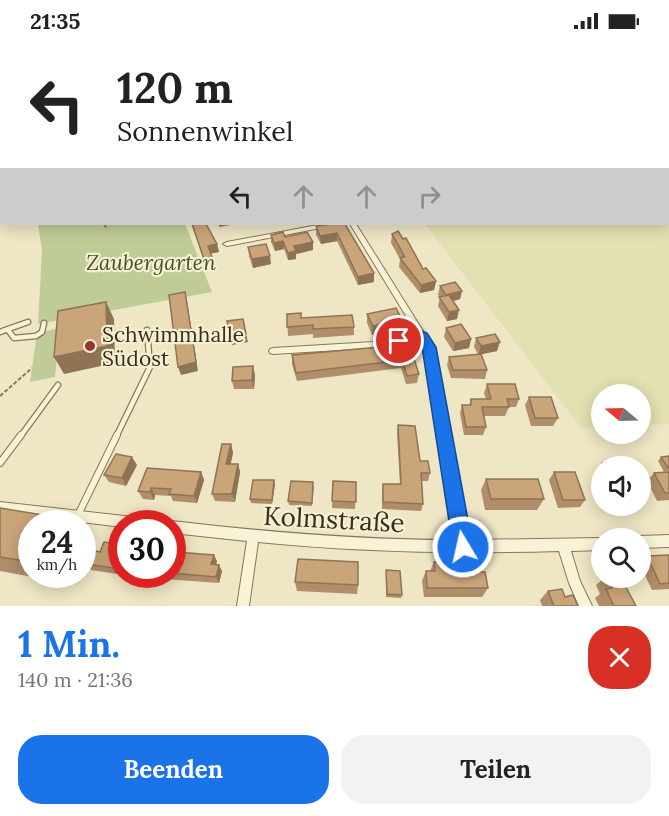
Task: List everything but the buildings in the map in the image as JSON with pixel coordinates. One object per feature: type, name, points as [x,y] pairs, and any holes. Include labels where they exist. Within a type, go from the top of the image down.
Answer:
[{"type":"street","points":[[227,244],[326,225]]},
{"type":"street","points":[[354,225],[429,347],[463,547]]},
{"type":"street","points":[[273,351],[373,345],[422,336]]},
{"type":"street","points":[[0,507],[29,510]]},
{"type":"street","name":"Kolmstraße","points":[[186,529],[253,538],[463,547],[591,544]]},
{"type":"street","points":[[243,606],[253,538]]},
{"type":"street","points":[[651,542],[669,541]]},
{"type":"street","points":[[563,545],[575,584],[586,606]]},
{"type":"lane","points":[[0,332],[28,322]]},
{"type":"lane","points":[[8,330],[14,338],[22,339],[42,332],[44,323]]},
{"type":"lane","points":[[79,510],[150,367],[147,330]]},
{"type":"lane","points":[[0,463],[58,385]]},
{"type":"path","points":[[105,225],[107,229]]},
{"type":"path","points":[[0,396],[32,368]]},
{"type":"shaded area","points":[[426,225],[669,225],[669,424],[651,425],[651,384],[591,384],[591,428],[582,429]]},
{"type":"green space","name":"Zaubergarten","points":[[38,225],[185,225],[212,292],[38,324],[42,251]]},
{"type":"green space","points":[[60,328],[55,377],[30,382],[37,333]]},
{"type":"place","name":"Schwimmhalle Südost","points":[[90,346]]},
{"type":"route","points":[[399,341],[422,336],[429,347],[463,547]]}]
